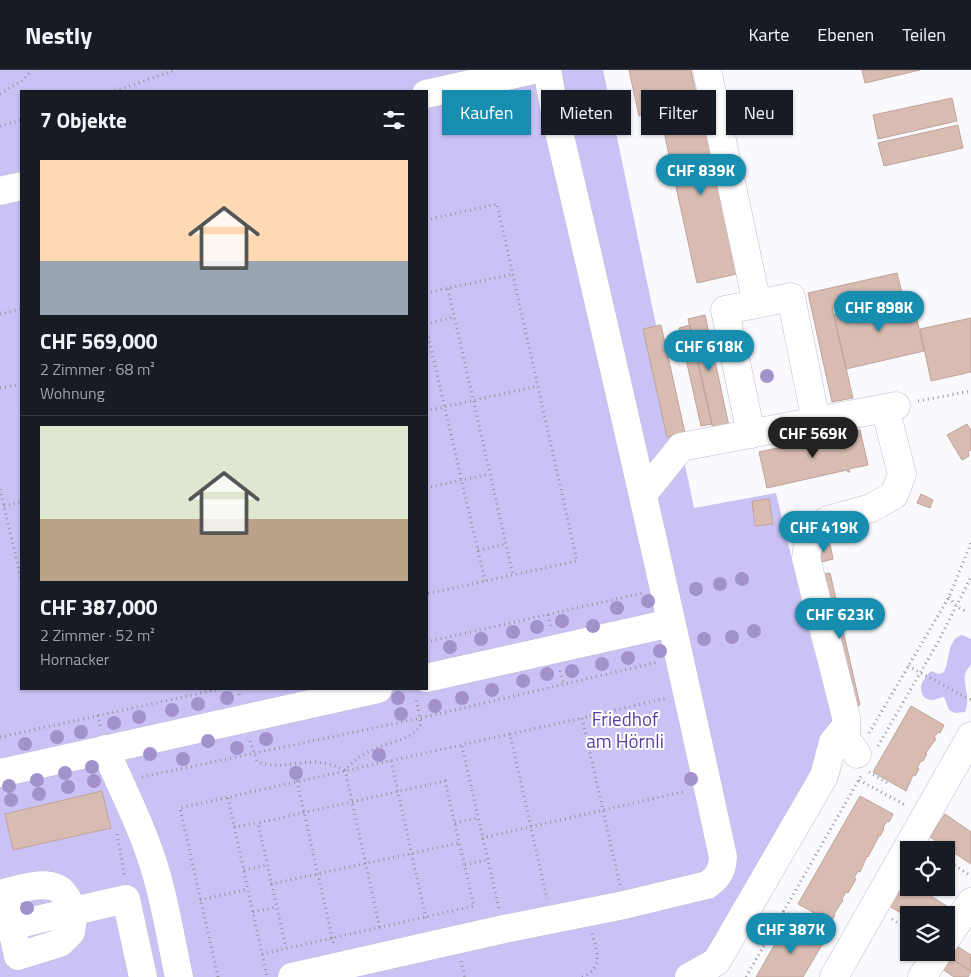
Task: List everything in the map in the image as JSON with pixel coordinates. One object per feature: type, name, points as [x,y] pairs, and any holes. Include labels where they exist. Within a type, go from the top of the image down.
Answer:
[{"type":"street","points":[[428,94],[533,70]]},
{"type":"street","points":[[292,977],[504,929],[624,905],[707,885],[716,879],[722,869],[724,857],[678,658],[644,493],[546,70]]},
{"type":"street","points":[[707,70],[757,304]]},
{"type":"street","points":[[0,191],[20,186]]},
{"type":"street","points":[[751,434],[725,310],[791,297],[816,421]]},
{"type":"street","points":[[644,493],[681,447],[891,407],[902,474],[894,495],[871,508],[828,520],[810,535],[806,558],[846,717],[846,738],[860,768]]},
{"type":"street","points":[[428,678],[671,623]]},
{"type":"street","points":[[0,772],[373,690]]},
{"type":"street","points":[[689,977],[716,962],[726,947],[824,776],[833,742],[846,726]]},
{"type":"street","points":[[834,977],[971,736]]},
{"type":"street","points":[[105,749],[138,821],[151,856],[161,891],[179,977]]},
{"type":"street","points":[[44,884],[63,892],[74,911],[71,932],[60,943],[18,956],[4,893],[44,884]]},
{"type":"street","points":[[74,911],[126,899],[143,977]]},
{"type":"street","points":[[955,926],[971,902]]},
{"type":"street","points":[[922,977],[932,961]]},
{"type":"path","points":[[0,94],[23,80],[32,70]]},
{"type":"path","points":[[118,90],[176,70]]},
{"type":"path","points":[[0,126],[20,120]]},
{"type":"path","points":[[428,220],[498,204],[577,561],[428,594]]},
{"type":"path","points":[[428,293],[513,274]]},
{"type":"path","points":[[448,288],[513,575]]},
{"type":"path","points":[[0,314],[20,309]]},
{"type":"path","points":[[428,325],[455,317]]},
{"type":"path","points":[[428,335],[485,581]]},
{"type":"path","points":[[0,388],[20,384]]},
{"type":"path","points":[[428,412],[538,386]]},
{"type":"path","points":[[891,407],[971,391]]},
{"type":"path","points":[[428,488],[489,474]]},
{"type":"path","points":[[0,488],[20,575]]},
{"type":"path","points":[[4,506],[20,502]]},
{"type":"path","points":[[478,550],[506,544]]},
{"type":"path","points":[[428,642],[664,589]]},
{"type":"path","points":[[949,597],[956,606],[965,611]]},
{"type":"path","points":[[120,782],[421,718],[678,658]]},
{"type":"path","points":[[908,666],[971,700]]},
{"type":"path","points":[[0,737],[215,690]]},
{"type":"path","points":[[238,690],[253,753],[257,761],[266,766],[316,762],[332,765],[344,770]]},
{"type":"path","points":[[344,770],[356,758],[377,747],[414,734],[421,724],[414,690]]},
{"type":"path","points":[[218,977],[180,808],[344,770],[462,746],[687,693]]},
{"type":"path","points":[[582,718],[624,905]]},
{"type":"path","points":[[510,734],[551,919]]},
{"type":"path","points":[[462,746],[504,929]]},
{"type":"path","points":[[391,760],[432,946]]},
{"type":"path","points":[[860,768],[889,784]]},
{"type":"path","points":[[860,768],[925,816]]},
{"type":"path","points":[[344,770],[386,957]]},
{"type":"path","points":[[297,781],[339,967]]},
{"type":"path","points":[[234,827],[445,781],[474,906],[262,954]]},
{"type":"path","points":[[482,838],[708,786]]},
{"type":"path","points":[[228,798],[267,977]]},
{"type":"path","points":[[455,823],[478,818]]},
{"type":"path","points":[[258,823],[286,948]]},
{"type":"path","points":[[271,884],[459,843]]},
{"type":"path","points":[[464,865],[488,860]]},
{"type":"path","points":[[244,870],[267,865]]},
{"type":"path","points":[[955,866],[971,876]]},
{"type":"path","points":[[200,900],[248,889]]},
{"type":"path","points":[[253,912],[276,907]]},
{"type":"path","points":[[783,911],[850,949]]},
{"type":"path","points":[[582,977],[588,975],[594,969],[598,954],[586,913]]},
{"type":"green space","name":"Friedhof am Hörnli","points":[[0,70],[603,70],[607,90],[541,90],[541,135],[617,135],[694,508],[776,493],[813,647],[846,755],[716,977],[0,977]]},
{"type":"green space","points":[[962,635],[971,639],[971,664],[965,674],[967,707],[965,712],[955,713],[949,710],[944,697],[932,700],[925,698],[921,687],[931,671],[939,674],[944,672],[951,645],[957,637]]},
{"type":"building","points":[[629,70],[691,70],[695,90],[641,90],[641,116],[639,116]]},
{"type":"building","points":[[862,70],[920,70],[865,83]]},
{"type":"building","points":[[952,98],[957,121],[878,139],[873,115]]},
{"type":"building","points":[[958,125],[963,148],[884,166],[878,143]]},
{"type":"building","points":[[665,135],[710,135],[741,273],[697,283]]},
{"type":"building","points":[[897,273],[902,293],[832,308],[853,398],[832,402],[808,293]]},
{"type":"building","points":[[912,297],[924,351],[846,369],[834,315]]},
{"type":"building","points":[[705,315],[729,426],[713,429],[688,319]]},
{"type":"building","points":[[971,318],[971,372],[931,381],[920,329]]},
{"type":"building","points":[[661,325],[685,433],[667,437],[643,329]]},
{"type":"building","points":[[690,325],[712,424],[701,426],[679,328]]},
{"type":"building","points":[[967,424],[971,430],[971,450],[968,452],[969,456],[962,460],[947,435]]},
{"type":"building","points":[[860,430],[868,465],[849,469],[850,472],[847,470],[767,488],[759,452]]},
{"type":"building","points":[[921,494],[933,500],[930,508],[917,503]]},
{"type":"building","points":[[769,499],[773,524],[755,526],[752,501]]},
{"type":"building","points":[[830,544],[833,559],[818,563],[814,548]]},
{"type":"building","points":[[830,573],[860,705],[850,708],[820,575]]},
{"type":"building","points":[[911,706],[944,725],[940,733],[938,732],[934,738],[936,739],[925,754],[927,754],[917,768],[919,769],[915,776],[913,775],[906,791],[873,772]]},
{"type":"building","points":[[102,791],[111,828],[13,850],[5,814]]},
{"type":"building","points":[[860,796],[893,814],[867,856],[860,872],[858,871],[854,878],[856,879],[848,893],[846,892],[831,922],[798,904]]},
{"type":"building","points":[[945,814],[971,832],[971,864],[955,853],[955,841],[936,841],[930,837]]},
{"type":"building","points":[[900,882],[900,896],[931,896],[946,906],[900,906],[900,913],[886,904]]},
{"type":"building","points":[[787,923],[823,943],[803,977],[756,977]]},
{"type":"building","points":[[955,945],[971,955],[971,971],[955,961]]},
{"type":"building","points":[[942,961],[955,961],[971,971],[968,977],[954,977],[939,967]]}]
